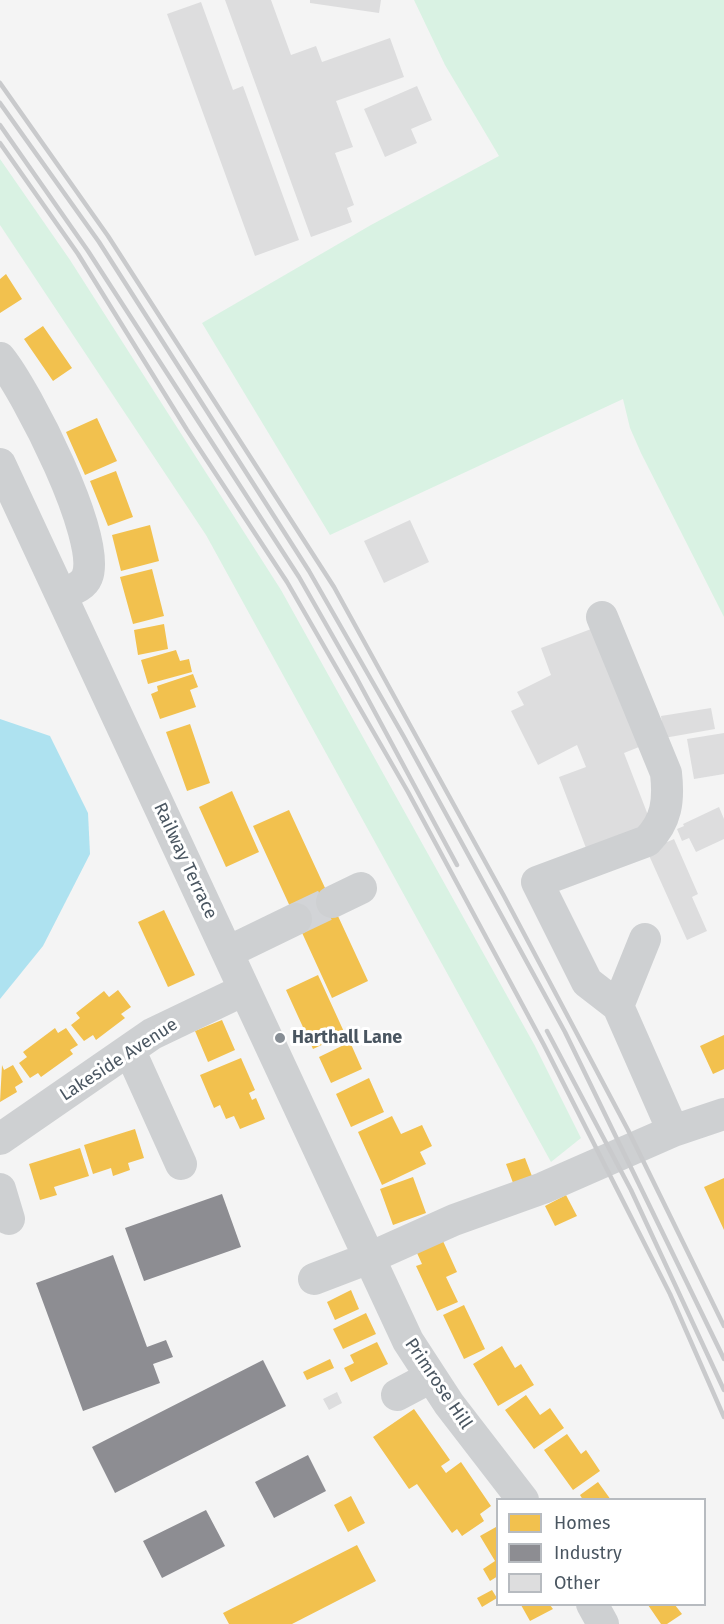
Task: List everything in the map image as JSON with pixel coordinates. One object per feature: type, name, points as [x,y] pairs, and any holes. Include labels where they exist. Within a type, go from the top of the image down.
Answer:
[{"type":"street","points":[[0,358],[12,372],[38,418],[71,492],[90,558],[87,577],[81,586],[62,594]]},
{"type":"street","name":"Railway Terrace","points":[[0,464],[369,1258]]},
{"type":"street","points":[[602,617],[666,773],[669,798],[657,831],[647,841],[537,882],[586,981],[618,1006],[673,1131]]},
{"type":"street","points":[[332,902],[362,888]]},
{"type":"street","points":[[228,952],[296,919]]},
{"type":"street","points":[[618,1006],[645,939]]},
{"type":"street","name":"Lakeside Avenue","points":[[0,1139],[173,1022],[244,990]]},
{"type":"street","points":[[130,1051],[181,1164]]},
{"type":"street","points":[[314,1279],[369,1258],[454,1220],[543,1188],[673,1131],[724,1114]]},
{"type":"street","name":"Primrose Hill","points":[[369,1258],[408,1341],[431,1377],[522,1498]]},
{"type":"street","points":[[398,1395],[431,1377]]},
{"type":"street","points":[[593,1606],[603,1624]]},
{"type":"green space","points":[[414,0],[724,0],[724,617],[641,453],[630,428],[623,399],[330,535],[202,323],[371,225],[499,156],[445,65]]},
{"type":"green space","points":[[0,159],[70,260],[281,590],[535,1046],[581,1138],[551,1162],[206,535],[0,225]]},
{"type":"water","points":[[0,719],[50,736],[88,813],[90,854],[43,946],[0,999]]},
{"type":"building: Homes","points":[[6,274],[22,299],[0,313],[0,279]]},
{"type":"building: Homes","points":[[43,326],[72,368],[53,381],[24,339]]},
{"type":"building: Homes","points":[[97,418],[117,461],[85,475],[66,432]]},
{"type":"building: Homes","points":[[116,471],[133,517],[108,526],[90,481]]},
{"type":"building: Homes","points":[[150,525],[159,561],[121,571],[112,535]]},
{"type":"building: Homes","points":[[152,569],[164,616],[133,624],[120,577]]},
{"type":"building: Homes","points":[[164,624],[168,649],[138,655],[134,630]]},
{"type":"building: Homes","points":[[176,650],[180,661],[189,659],[192,672],[148,684],[141,660]]},
{"type":"building: Homes","points":[[193,674],[198,687],[190,690],[196,707],[160,719],[151,694],[158,691],[157,686]]},
{"type":"building: Homes","points":[[190,724],[210,783],[187,791],[166,732]]},
{"type":"building: Homes","points":[[232,791],[259,852],[226,867],[199,807]]},
{"type":"building: Homes","points":[[289,810],[368,981],[332,998],[253,826]]},
{"type":"building: Homes","points":[[164,910],[195,975],[168,987],[138,922]]},
{"type":"building: Homes","points":[[318,975],[345,1034],[313,1049],[286,990]]},
{"type":"building: Homes","points":[[118,990],[131,1007],[121,1014],[125,1018],[96,1040],[93,1035],[84,1041],[71,1025],[80,1018],[76,1013],[104,991],[109,997]]},
{"type":"building: Homes","points":[[222,1020],[235,1050],[208,1062],[195,1031]]},
{"type":"building: Homes","points":[[55,1028],[58,1033],[66,1028],[78,1045],[70,1050],[73,1054],[41,1077],[38,1073],[30,1078],[19,1063],[27,1057],[23,1052]]},
{"type":"building: Homes","points":[[724,1035],[724,1069],[713,1074],[700,1046]]},
{"type":"building: Homes","points":[[350,1042],[362,1069],[331,1083],[319,1057]]},
{"type":"building: Homes","points":[[241,1058],[255,1090],[249,1093],[252,1100],[256,1098],[265,1119],[240,1129],[234,1116],[226,1119],[220,1105],[214,1108],[200,1075]]},
{"type":"building: Homes","points":[[2,1065],[4,1070],[13,1065],[23,1082],[15,1087],[17,1092],[0,1102]]},
{"type":"building: Homes","points":[[369,1078],[384,1112],[351,1127],[336,1094]]},
{"type":"building: Homes","points":[[392,1116],[401,1134],[422,1125],[432,1146],[420,1152],[426,1164],[382,1185],[358,1132]]},
{"type":"building: Homes","points":[[135,1129],[144,1158],[128,1163],[130,1170],[113,1176],[111,1168],[93,1174],[84,1145]]},
{"type":"building: Homes","points":[[80,1148],[89,1176],[54,1187],[57,1195],[40,1200],[29,1164]]},
{"type":"building: Homes","points":[[525,1158],[535,1184],[516,1191],[506,1164]]},
{"type":"building: Homes","points":[[413,1177],[426,1213],[393,1225],[380,1189]]},
{"type":"building: Homes","points":[[724,1178],[724,1230],[704,1187]]},
{"type":"building: Homes","points":[[566,1195],[577,1216],[555,1226],[545,1206]]},
{"type":"building: Homes","points":[[443,1241],[457,1272],[446,1277],[458,1302],[437,1311],[416,1266],[422,1264],[417,1253]]},
{"type":"building: Homes","points":[[351,1290],[359,1309],[335,1320],[327,1302]]},
{"type":"building: Homes","points":[[464,1305],[485,1349],[464,1359],[443,1315]]},
{"type":"building: Homes","points":[[366,1313],[376,1334],[343,1349],[333,1329]]},
{"type":"building: Homes","points":[[377,1342],[388,1364],[351,1382],[344,1368],[354,1363],[350,1355]]},
{"type":"building: Homes","points":[[502,1346],[515,1368],[521,1364],[534,1385],[498,1406],[473,1364]]},
{"type":"building: Homes","points":[[330,1359],[334,1368],[307,1380],[303,1372]]},
{"type":"building: Homes","points":[[526,1395],[540,1415],[550,1408],[564,1428],[534,1449],[505,1410]]},
{"type":"building: Homes","points":[[414,1409],[450,1460],[441,1466],[446,1473],[461,1462],[491,1506],[480,1514],[484,1521],[462,1536],[457,1529],[452,1533],[417,1484],[409,1489],[373,1437]]},
{"type":"building: Homes","points":[[567,1434],[581,1454],[586,1450],[600,1471],[573,1490],[544,1450]]},
{"type":"building: Homes","points":[[598,1482],[610,1498],[582,1498],[580,1495]]},
{"type":"building: Homes","points":[[351,1496],[365,1523],[348,1532],[334,1505]]},
{"type":"building: Homes","points":[[496,1527],[496,1577],[490,1581],[483,1569],[495,1561],[480,1536]]},
{"type":"building: Homes","points":[[357,1545],[376,1581],[292,1624],[229,1624],[223,1613]]},
{"type":"building: Homes","points":[[492,1590],[496,1596],[482,1607],[477,1598]]},
{"type":"building: Homes","points":[[522,1606],[551,1606],[553,1609],[530,1621]]},
{"type":"building: Homes","points":[[649,1606],[676,1606],[682,1614],[667,1624],[661,1624]]},
{"type":"building: Industry","points":[[222,1194],[241,1247],[144,1281],[125,1228]]},
{"type":"building: Industry","points":[[113,1255],[147,1347],[166,1340],[173,1357],[153,1364],[160,1383],[83,1411],[36,1283]]},
{"type":"building: Industry","points":[[263,1360],[286,1406],[115,1493],[92,1447]]},
{"type":"building: Industry","points":[[308,1455],[326,1491],[274,1518],[255,1482]]},
{"type":"building: Industry","points":[[206,1510],[225,1546],[162,1578],[143,1541]]},
{"type":"building: Other","points":[[225,0],[271,0],[291,55],[316,46],[322,62],[390,38],[404,77],[336,101],[353,147],[335,153],[354,205],[347,208],[352,222],[311,237]]},
{"type":"building: Other","points":[[310,0],[381,0],[379,13],[310,3]]},
{"type":"building: Other","points":[[201,2],[233,90],[243,86],[299,240],[255,256],[167,14]]},
{"type":"building: Other","points":[[417,86],[432,120],[411,129],[417,143],[385,157],[364,109]]},
{"type":"building: Other","points":[[410,520],[429,562],[384,583],[364,541]]},
{"type":"building: Other","points":[[599,626],[644,745],[624,753],[651,823],[586,848],[559,777],[586,767],[577,745],[538,765],[511,711],[524,705],[517,692],[551,675],[541,648]]},
{"type":"building: Other","points":[[711,708],[715,729],[664,738],[661,716]]},
{"type":"building: Other","points":[[724,733],[724,774],[694,779],[687,739]]},
{"type":"building: Other","points":[[719,807],[724,819],[724,839],[696,852],[689,838],[682,841],[677,829]]},
{"type":"building: Other","points":[[674,839],[698,894],[692,897],[707,931],[687,940],[647,851]]},
{"type":"building: Other","points":[[337,1392],[342,1403],[329,1410],[323,1399]]},
{"type":"tunnel","points":[[296,919],[332,902]]},
{"type":"railway","points":[[0,83],[108,236],[334,587],[504,896],[628,1130],[724,1326]]},
{"type":"railway","points":[[0,103],[99,242],[309,571],[404,737],[565,1032],[724,1359]]},
{"type":"railway","points":[[0,125],[88,251],[299,577],[356,677],[457,865]]},
{"type":"railway","points":[[0,143],[78,254],[187,430],[287,582],[408,792],[544,1045],[670,1294],[724,1417]]},
{"type":"railway","points":[[547,1031],[631,1190],[724,1390]]},
{"type":"place","name":"Harthall Lane","points":[[280,1038]]}]
